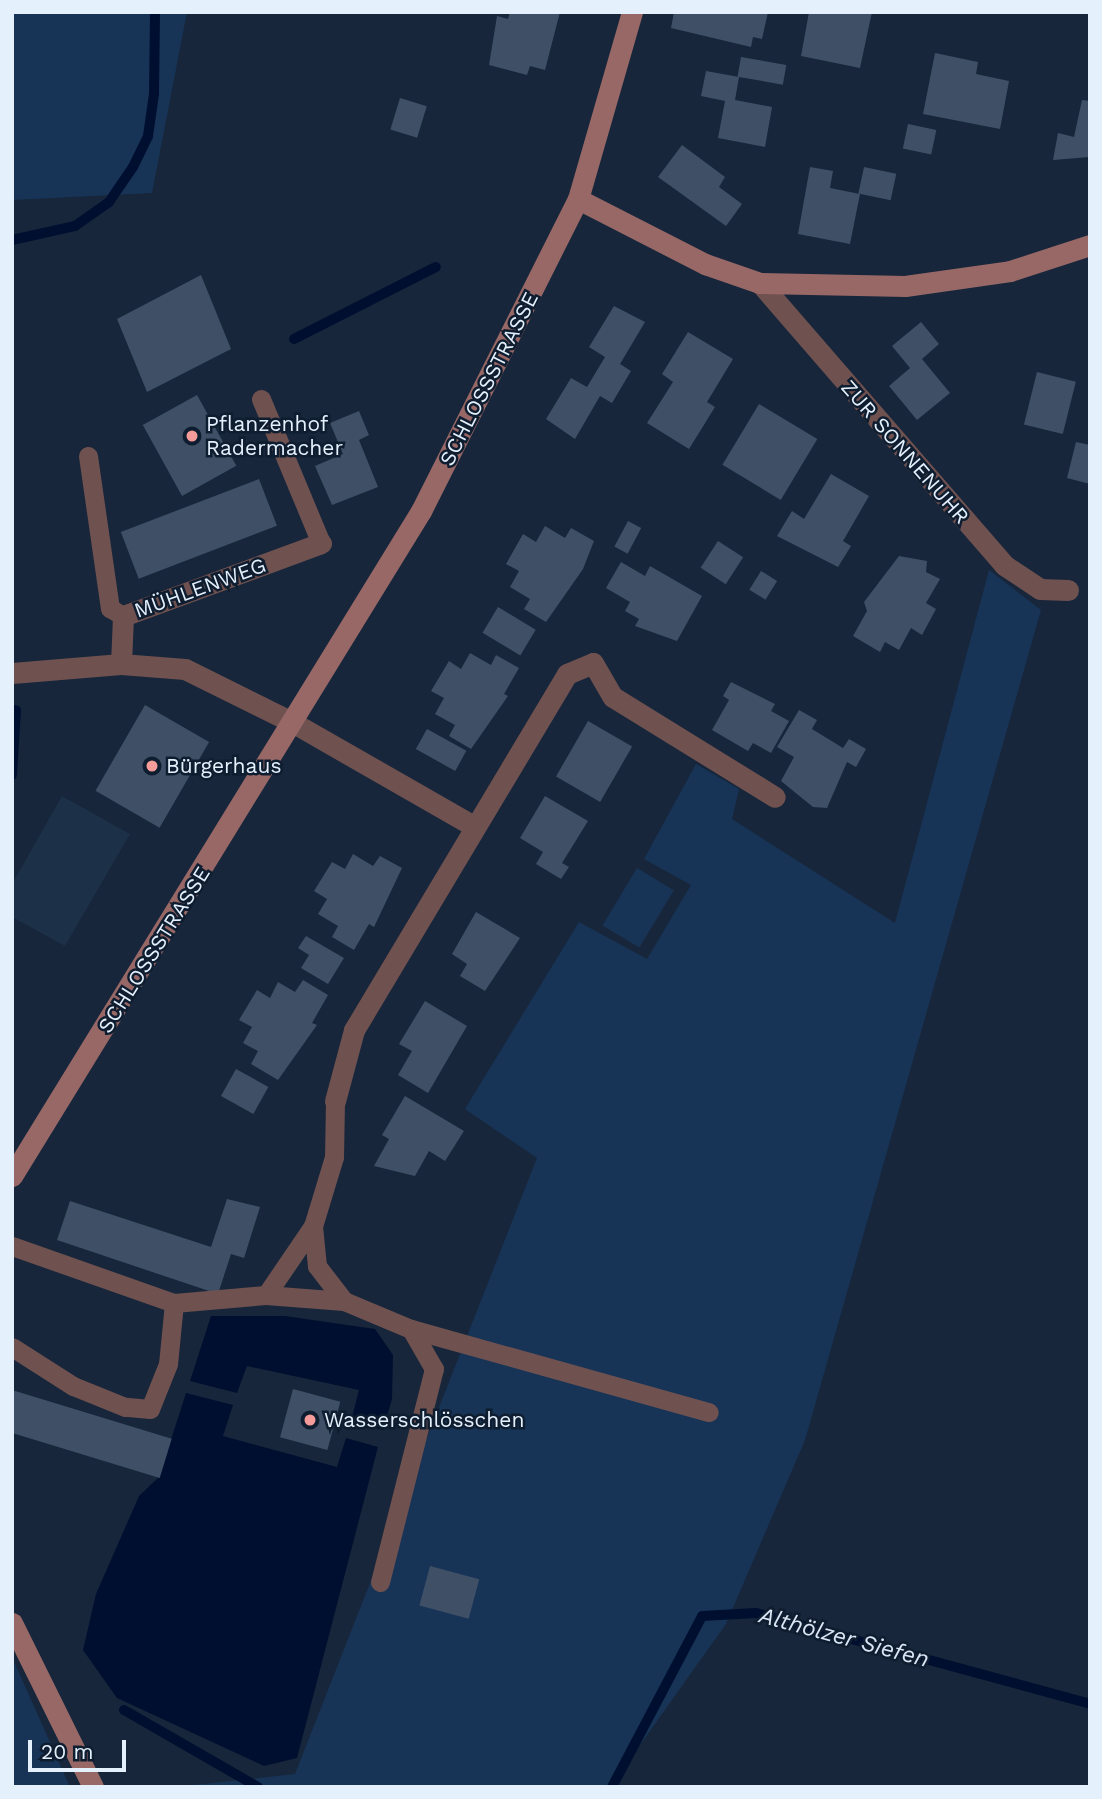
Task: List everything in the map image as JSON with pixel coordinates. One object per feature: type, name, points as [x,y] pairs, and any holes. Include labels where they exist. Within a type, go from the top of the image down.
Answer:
[{"type":"main road","name":"SCHLOSSSTRASSE","points":[[12,1176],[421,511],[578,199],[632,12]]},
{"type":"main road","points":[[578,199],[705,264],[760,283],[905,286],[1010,271],[1090,245]]},
{"type":"main road","points":[[12,1622],[93,1787]]},
{"type":"street","name":"ZUR SONNENUHR","points":[[760,283],[1004,565],[1040,589],[1068,590]]},
{"type":"street","name":"MÜHLENWEG","points":[[121,664],[123,616],[321,543]]},
{"type":"street","points":[[335,1101],[354,1030],[472,825],[567,674],[593,663],[613,697],[775,797]]},
{"type":"street","points":[[12,673],[121,664],[185,669],[292,722],[472,825]]},
{"type":"lane","points":[[261,398],[321,543]]},
{"type":"lane","points":[[88,456],[110,608],[123,616]]},
{"type":"lane","points":[[265,1295],[313,1226],[334,1157],[335,1101]]},
{"type":"lane","points":[[313,1226],[317,1266],[344,1301]]},
{"type":"lane","points":[[12,1246],[174,1303],[265,1295],[344,1301],[411,1329],[709,1412]]},
{"type":"lane","points":[[12,1347],[73,1386],[125,1407],[150,1409],[168,1364],[174,1303]]},
{"type":"lane","points":[[380,1582],[434,1369],[411,1329]]},
{"type":"shaded area","points":[[12,12],[187,12],[152,193],[12,200]]},
{"type":"shaded area","points":[[989,570],[1041,610],[805,1440],[726,1624],[610,1787],[176,1787],[295,1774],[537,1158],[465,1109],[579,922],[647,959],[691,885],[644,859],[696,764],[739,789],[732,819],[895,923]]},
{"type":"shaded area","points":[[62,796],[130,834],[65,946],[12,917],[12,884]]},
{"type":"shaded area","points":[[637,868],[674,890],[639,948],[602,925]]},
{"type":"shaded area","points":[[211,1316],[285,1316],[375,1329],[393,1355],[392,1399],[383,1430],[351,1421],[359,1390],[247,1366],[237,1393],[190,1381]]},
{"type":"shaded area","points":[[186,1393],[233,1405],[223,1436],[337,1467],[346,1438],[378,1447],[297,1758],[264,1766],[117,1698],[83,1650],[96,1594],[139,1496],[159,1477]]},
{"type":"shaded area","points":[[12,1657],[70,1787],[12,1787]]},
{"type":"building","points":[[510,12],[560,12],[545,70],[530,66],[527,75],[489,65],[497,16],[508,19]]},
{"type":"building","points":[[674,12],[768,12],[762,39],[753,37],[751,47],[671,28]]},
{"type":"building","points":[[809,12],[872,12],[860,68],[801,56]]},
{"type":"building","points":[[935,53],[978,62],[976,74],[1009,81],[1000,129],[923,114]]},
{"type":"building","points":[[741,57],[786,65],[783,85],[738,77]]},
{"type":"building","points":[[706,71],[739,77],[735,100],[772,107],[765,147],[718,138],[725,101],[701,96]]},
{"type":"building","points":[[400,98],[427,106],[417,138],[390,130]]},
{"type":"building","points":[[1082,100],[1090,101],[1090,157],[1053,160],[1058,133],[1074,137]]},
{"type":"building","points":[[908,124],[936,130],[931,154],[903,148]]},
{"type":"building","points":[[682,145],[725,177],[719,187],[742,204],[726,226],[658,177]]},
{"type":"building","points":[[810,167],[833,171],[830,188],[860,194],[850,244],[798,234]]},
{"type":"building","points":[[864,167],[896,174],[891,200],[858,193]]},
{"type":"building","points":[[201,275],[231,349],[147,392],[117,319]]},
{"type":"building","points":[[614,306],[645,322],[620,364],[631,371],[612,403],[600,396],[575,439],[546,419],[571,378],[587,387],[605,357],[589,347]]},
{"type":"building","points":[[921,322],[939,344],[922,359],[950,393],[917,420],[889,386],[910,368],[892,346]]},
{"type":"building","points":[[688,332],[733,359],[707,402],[715,407],[689,449],[647,423],[673,382],[662,374]]},
{"type":"building","points":[[1037,372],[1076,382],[1063,434],[1024,424]]},
{"type":"building","points":[[197,395],[236,466],[182,496],[143,425]]},
{"type":"building","points":[[759,404],[817,439],[781,500],[722,465]]},
{"type":"building","points":[[359,411],[369,435],[359,440],[378,487],[332,505],[315,466],[343,454],[330,423]]},
{"type":"building","points":[[1076,442],[1090,445],[1090,484],[1067,478]]},
{"type":"building","points":[[831,474],[869,496],[843,541],[851,546],[838,567],[777,536],[792,511],[804,519]]},
{"type":"building","points":[[259,479],[277,526],[139,579],[121,532]]},
{"type":"building","points":[[628,521],[641,528],[628,554],[614,547]]},
{"type":"building","points":[[545,526],[565,538],[571,528],[594,541],[583,569],[546,622],[524,609],[530,599],[510,587],[519,571],[506,564],[523,534],[536,542]]},
{"type":"building","points":[[718,541],[743,557],[726,584],[701,568]]},
{"type":"building","points":[[899,556],[927,561],[926,572],[940,579],[926,603],[936,609],[922,635],[911,628],[899,650],[885,642],[880,652],[853,636],[867,611],[864,602]]},
{"type":"building","points":[[621,562],[645,576],[650,566],[702,596],[677,641],[635,626],[639,619],[625,611],[630,602],[606,588]]},
{"type":"building","points":[[761,571],[777,581],[765,600],[749,590]]},
{"type":"building","points":[[498,607],[536,630],[520,655],[483,633]]},
{"type":"building","points":[[470,653],[491,665],[496,655],[519,668],[504,694],[508,696],[471,749],[449,736],[455,725],[435,714],[444,698],[431,691],[449,661],[461,669]]},
{"type":"building","points":[[731,682],[775,704],[771,711],[789,721],[771,753],[753,743],[748,751],[712,730],[729,700],[723,696]]},
{"type":"building","name":"Bürgerhaus","points":[[145,705],[209,742],[160,828],[96,791]]},
{"type":"building","points":[[799,710],[817,720],[812,729],[843,748],[849,739],[866,749],[856,767],[847,762],[827,808],[813,807],[781,781],[794,757],[777,747]]},
{"type":"building","points":[[588,721],[632,746],[600,802],[556,776]]},
{"type":"building","points":[[427,729],[466,751],[455,771],[416,749]]},
{"type":"building","points":[[545,796],[588,821],[562,863],[569,867],[561,879],[536,864],[543,852],[520,838]]},
{"type":"building","points":[[353,854],[373,866],[380,856],[402,868],[374,927],[369,924],[354,950],[332,937],[338,926],[318,914],[327,899],[314,891],[332,862],[345,869]]},
{"type":"building","points":[[476,912],[520,938],[485,991],[460,976],[467,964],[452,954]]},
{"type":"building","points":[[306,936],[344,958],[328,984],[301,968],[309,955],[298,948]]},
{"type":"building","points":[[303,980],[328,995],[312,1023],[317,1025],[278,1080],[251,1064],[258,1051],[243,1043],[252,1027],[239,1020],[257,990],[270,998],[278,982],[295,992]]},
{"type":"building","points":[[425,1001],[467,1026],[428,1093],[398,1075],[412,1051],[399,1044]]},
{"type":"building","points":[[236,1069],[268,1087],[253,1114],[221,1096]]},
{"type":"building","points":[[405,1096],[464,1131],[445,1161],[429,1151],[415,1176],[374,1166],[389,1139],[382,1135]]},
{"type":"building","points":[[227,1199],[260,1207],[244,1258],[231,1254],[218,1294],[57,1240],[70,1201],[211,1247]]},
{"type":"building","name":"Wasserschlösschen","points":[[293,1389],[340,1402],[327,1450],[280,1437]]},
{"type":"building","points":[[12,1390],[172,1439],[160,1478],[12,1433]]},
{"type":"building","points":[[430,1566],[479,1579],[469,1619],[419,1606]]},
{"type":"waterway","points":[[12,240],[75,226],[109,202],[133,167],[148,136],[154,94],[155,12]]},
{"type":"waterway","points":[[294,339],[436,267]]},
{"type":"waterway","points":[[12,775],[16,710]]},
{"type":"waterway","name":"Althölzer Siefen","points":[[612,1787],[702,1616],[756,1613],[1090,1704]]},
{"type":"waterway","name":"Althölzer Siefen","points":[[124,1710],[258,1787]]},
{"type":"place","name":"Pflanzenhof Radermacher","points":[[192,436]]},
{"type":"place","name":"Bürgerhaus","points":[[152,766]]},
{"type":"place","name":"Wasserschlösschen","points":[[310,1420]]}]
